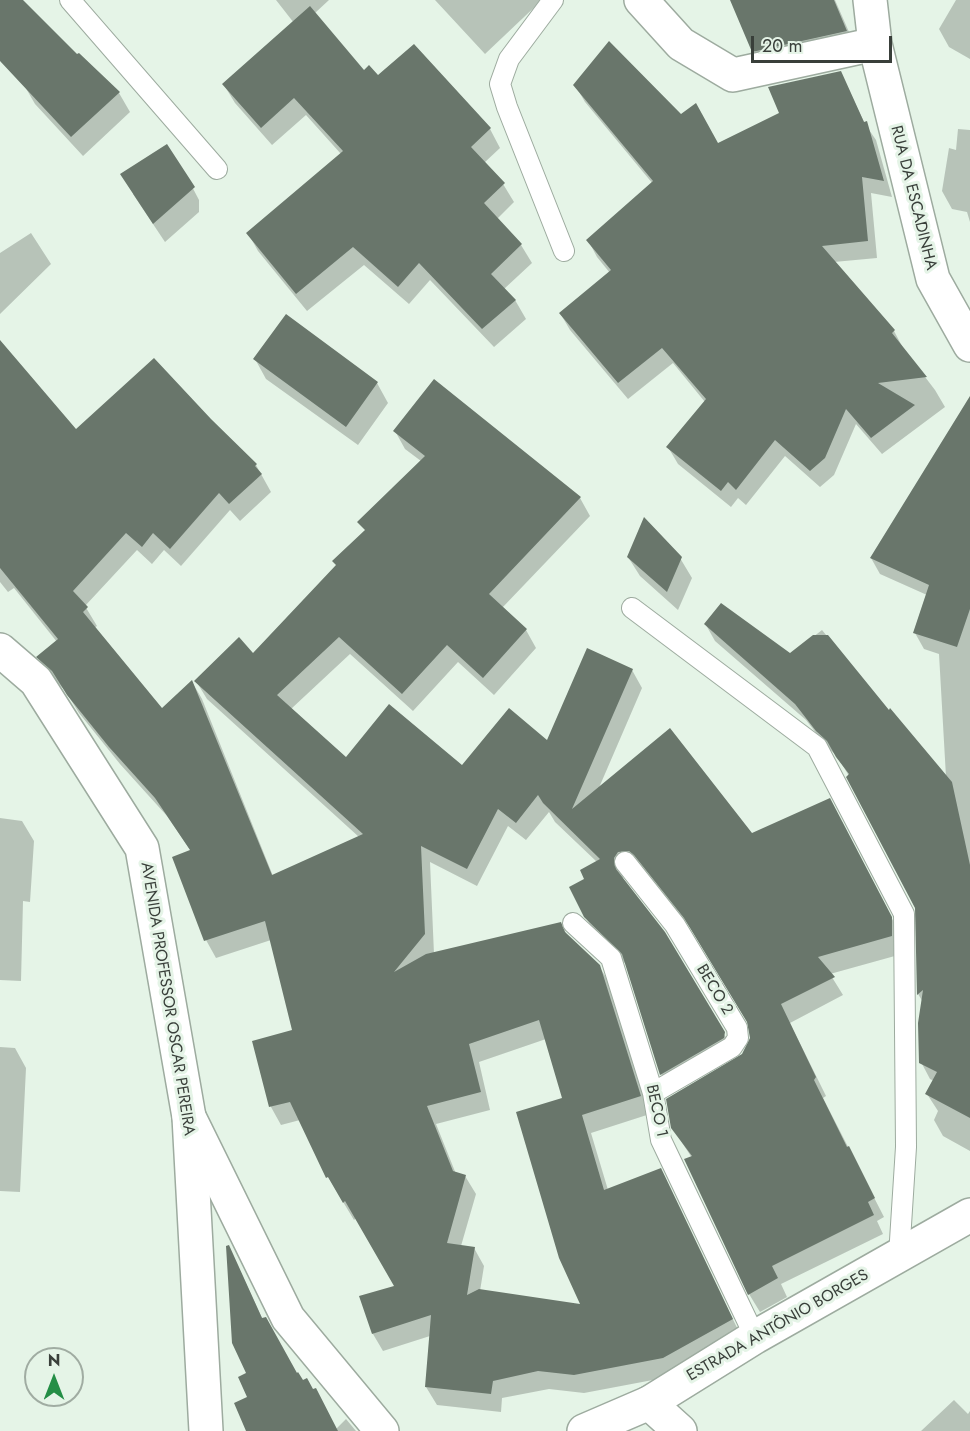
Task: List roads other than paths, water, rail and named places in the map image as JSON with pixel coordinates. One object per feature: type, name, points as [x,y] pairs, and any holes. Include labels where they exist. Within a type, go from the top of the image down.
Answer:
[{"type":"street","points":[[641,0],[681,44],[733,75],[875,44]]},
{"type":"street","name":"RUA DA ESCADINHA","points":[[870,0],[875,44],[933,279],[970,345]]},
{"type":"street","name":"AVENIDA PROFESSOR OSCAR PEREIRA","points":[[0,650],[36,681],[141,848],[189,1118],[206,1431]]},
{"type":"street","points":[[189,1118],[288,1318],[382,1431]]},
{"type":"street","name":"ESTRADA ANTÔNIO BORGES","points":[[584,1431],[649,1403],[755,1337],[970,1215]]},
{"type":"street","points":[[649,1403],[680,1431]]},
{"type":"lane","points":[[70,0],[217,169]]},
{"type":"lane","points":[[553,0],[509,59],[500,84],[564,251]]},
{"type":"lane","points":[[632,608],[817,747],[904,914],[906,1147],[899,1256]]},
{"type":"lane","name":"BECO 2","points":[[625,862],[675,925],[737,1028],[738,1038],[732,1047],[653,1093]]},
{"type":"lane","name":"BECO 1","points":[[573,923],[611,958],[653,1093],[661,1140],[755,1337]]}]
